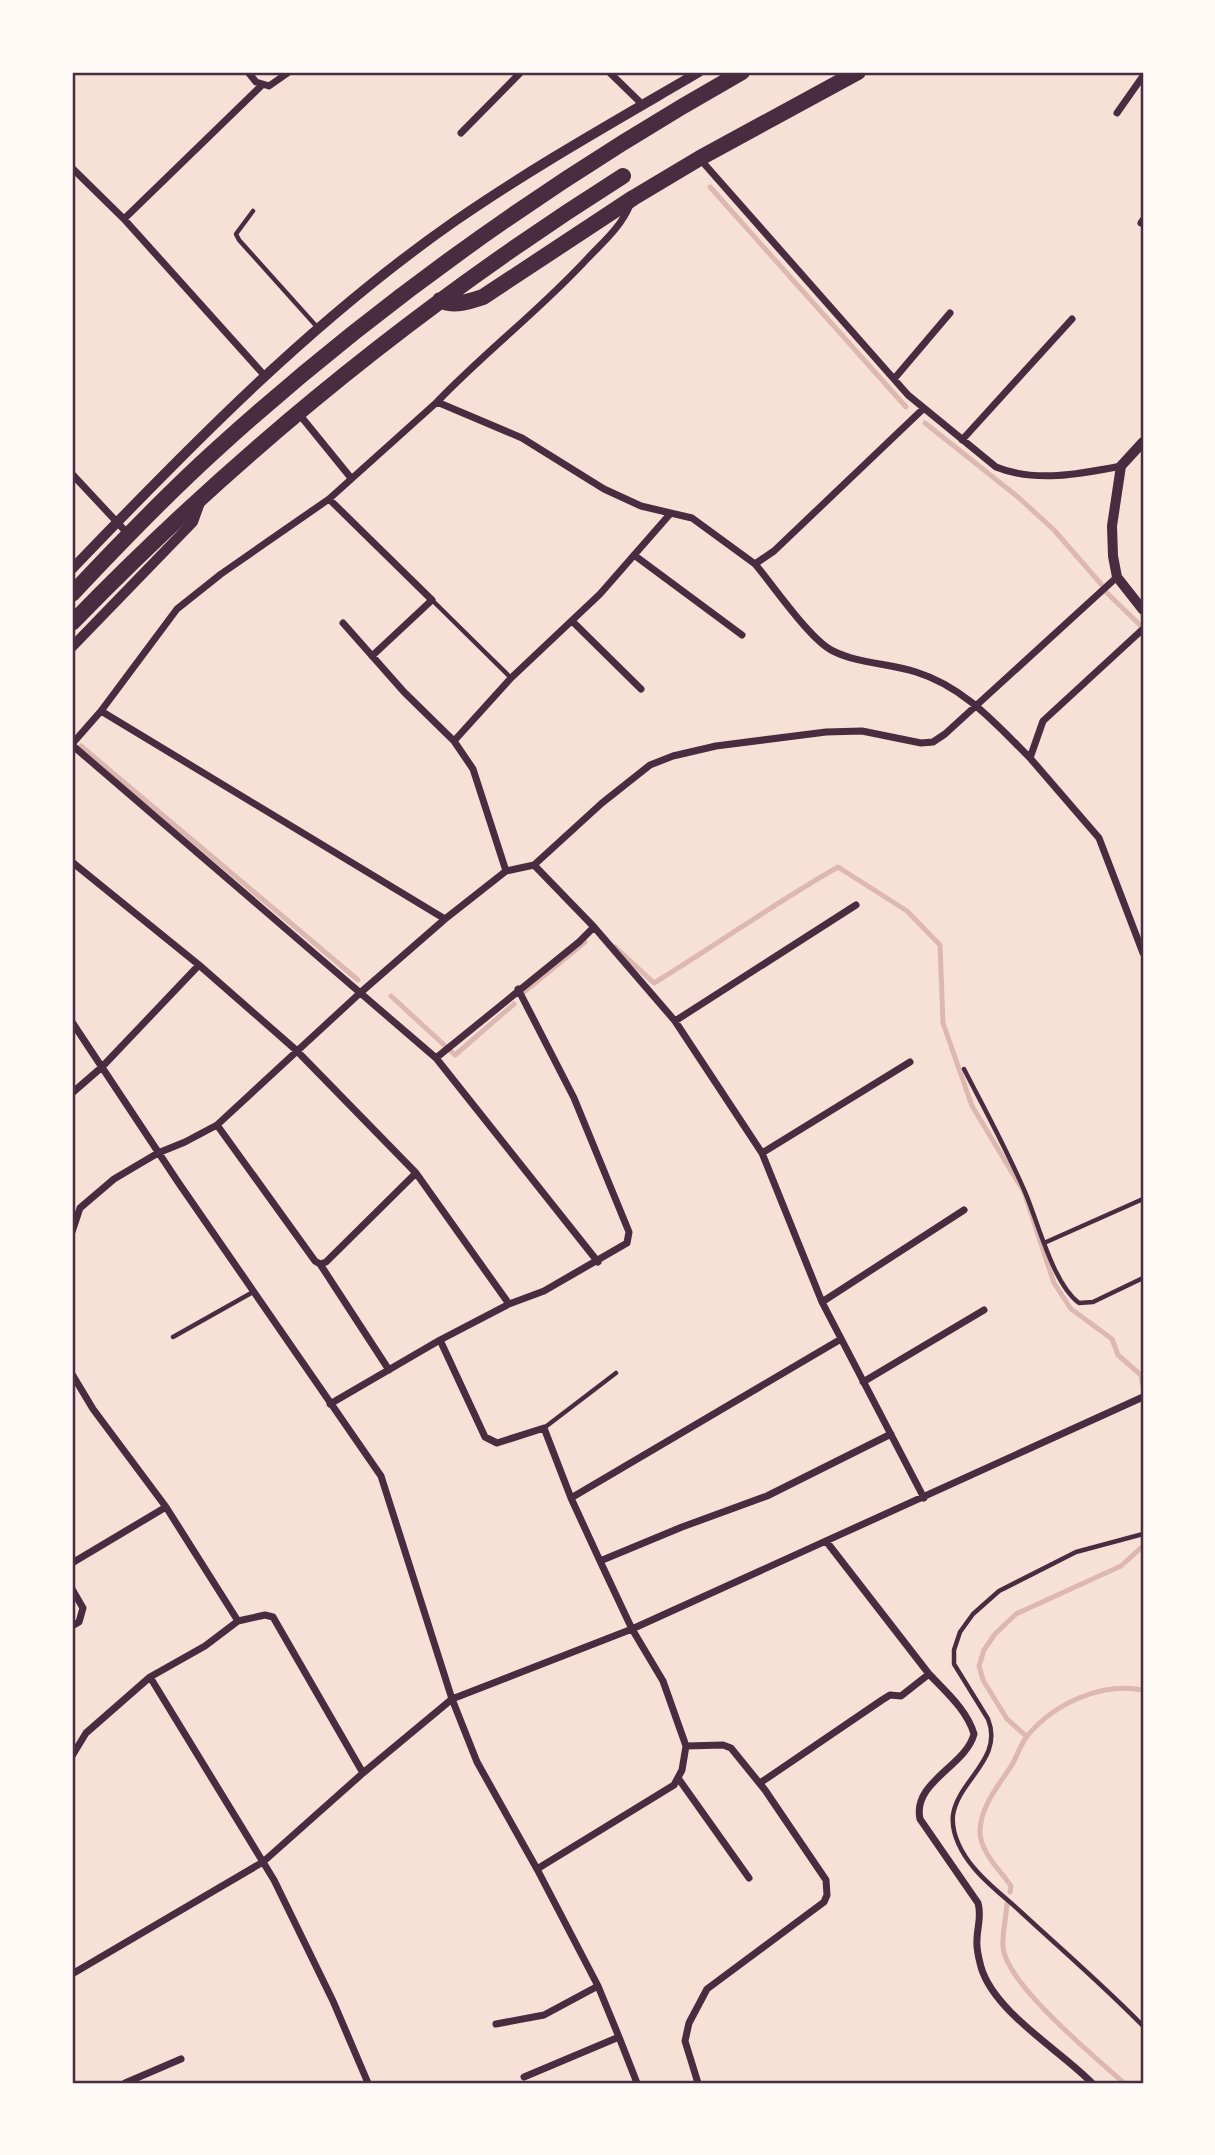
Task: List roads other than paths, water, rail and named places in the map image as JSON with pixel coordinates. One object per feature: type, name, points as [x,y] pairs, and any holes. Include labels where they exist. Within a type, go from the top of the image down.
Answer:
[{"type":"highway","points":[[72,594],[217,448],[406,290],[486,232],[741,72]]},
{"type":"highway","points":[[440,300],[463,304],[483,298],[633,198],[700,158],[858,72]]},
{"type":"highway","points":[[72,623],[141,551],[365,358],[547,223],[622,176]]},
{"type":"street","points":[[248,72],[256,82],[269,86],[289,72]]},
{"type":"street","points":[[461,134],[521,72]]},
{"type":"street","points":[[609,72],[643,105]]},
{"type":"street","points":[[72,569],[265,376],[318,329],[455,222],[517,180],[699,72]]},
{"type":"street","points":[[1117,113],[1143,76]]},
{"type":"street","points":[[124,219],[262,85]]},
{"type":"street","points":[[700,158],[894,379],[923,409],[996,467],[1012,474],[1073,475],[1121,466]]},
{"type":"street","points":[[72,168],[124,219],[265,376]]},
{"type":"street","points":[[598,1262],[436,1058],[72,744],[177,609],[221,574],[329,499],[438,402],[475,363],[557,291],[624,220],[633,198]]},
{"type":"street","points":[[894,379],[950,313]]},
{"type":"street","points":[[962,440],[1072,319]]},
{"type":"street","points":[[438,402],[522,438],[604,489],[641,506],[692,518],[755,564],[805,625],[831,650],[860,660],[916,672],[948,686],[977,705],[1030,758],[1099,838],[1143,953]]},
{"type":"street","points":[[755,564],[774,551],[923,409]]},
{"type":"street","points":[[299,414],[351,478]]},
{"type":"street","points":[[1143,442],[1121,466],[1112,526],[1117,577],[1143,610]]},
{"type":"street","points":[[72,474],[129,535]]},
{"type":"street","points":[[72,646],[193,522],[201,497]]},
{"type":"street","points":[[329,499],[432,600],[372,656]]},
{"type":"street","points":[[454,741],[511,678],[572,621],[670,514]]},
{"type":"street","points":[[634,555],[743,635]]},
{"type":"street","points":[[72,1232],[80,1208],[114,1179],[158,1153],[217,1125],[296,1050],[445,919],[506,871],[534,865],[602,803],[650,765],[673,756],[716,746],[827,732],[862,732],[921,743],[933,741],[946,734],[1117,577]]},
{"type":"street","points":[[572,621],[641,689]]},
{"type":"street","points":[[343,623],[404,692],[454,741],[472,769],[506,871]]},
{"type":"street","points":[[1030,758],[1043,721],[1143,629]]},
{"type":"street","points":[[100,711],[445,919]]},
{"type":"street","points":[[72,862],[199,965],[296,1050],[416,1172],[509,1304]]},
{"type":"street","points":[[534,865],[594,927],[675,1021],[762,1153],[822,1302],[923,1497]]},
{"type":"street","points":[[675,1021],[856,905]]},
{"type":"street","points":[[436,1058],[594,927]]},
{"type":"street","points":[[72,1093],[102,1066],[199,965]]},
{"type":"street","points":[[330,1404],[440,1340],[509,1304],[544,1291],[627,1243],[629,1232],[574,1098],[518,989]]},
{"type":"street","points":[[72,1022],[158,1153],[381,1476],[452,1699],[477,1762],[598,1986],[637,2083]]},
{"type":"street","points":[[762,1153],[910,1062]]},
{"type":"street","points":[[217,1125],[315,1261],[320,1264],[389,1370]]},
{"type":"street","points":[[320,1264],[416,1172]]},
{"type":"street","points":[[822,1302],[964,1210]]},
{"type":"street","points":[[863,1382],[984,1310]]},
{"type":"street","points":[[571,1499],[842,1339]]},
{"type":"street","points":[[440,1340],[485,1437],[496,1443],[544,1428],[571,1499],[600,1561],[632,1629],[663,1681],[686,1746],[682,1770],[674,1785],[537,1869]]},
{"type":"street","points":[[72,1374],[93,1409],[166,1507],[238,1621]]},
{"type":"street","points":[[72,1974],[263,1862],[452,1699],[632,1629],[1143,1397]]},
{"type":"street","points":[[600,1561],[767,1496],[891,1434]]},
{"type":"street","points":[[72,1563],[166,1507]]},
{"type":"street","points":[[826,1541],[929,1674],[947,1691],[974,1734],[968,1745],[924,1793],[918,1804],[920,1819],[978,1903],[981,1913],[976,1940],[986,1982],[1000,2000],[1092,2083]]},
{"type":"street","points":[[72,1589],[83,1608],[79,1622],[72,1626]]},
{"type":"street","points":[[72,1756],[86,1732],[150,1677],[205,1646],[238,1621],[265,1615],[273,1617],[363,1773]]},
{"type":"street","points":[[760,1783],[882,1700],[890,1695],[901,1696],[929,1674]]},
{"type":"street","points":[[150,1677],[274,1880],[328,1989],[368,2083]]},
{"type":"street","points":[[686,1746],[723,1745],[731,1748],[760,1783],[826,1880],[827,1895],[824,1902],[707,1989],[689,2023],[685,2041],[698,2083]]},
{"type":"street","points":[[678,1779],[749,1878]]},
{"type":"street","points":[[496,2024],[544,2015],[598,1986]]},
{"type":"street","points":[[524,2077],[618,2037]]},
{"type":"street","points":[[125,2083],[181,2059]]},
{"type":"lane","points":[[253,211],[239,227],[236,234],[239,240],[318,329]]},
{"type":"lane","points":[[432,600],[511,678]]},
{"type":"lane","points":[[964,1069],[1025,1192],[1044,1243],[1068,1295],[1079,1304],[1093,1302],[1143,1278]]},
{"type":"lane","points":[[1044,1243],[1143,1199]]},
{"type":"lane","points":[[173,1337],[254,1292]]},
{"type":"lane","points":[[544,1428],[616,1373]]},
{"type":"lane","points":[[1143,1534],[1076,1552],[999,1591],[973,1614],[960,1632],[954,1650],[954,1664],[988,1720],[992,1742],[987,1757],[962,1791],[954,1807],[952,1828],[974,1869],[1143,2025]]},
{"type":"waterway","points":[[710,187],[906,407]]},
{"type":"waterway","points":[[925,423],[1018,497],[1054,530],[1101,584]]},
{"type":"waterway","points":[[1107,593],[1141,626]]},
{"type":"waterway","points":[[81,746],[358,980]]},
{"type":"waterway","points":[[615,947],[654,983],[838,867],[907,911],[940,945],[943,1023],[972,1106],[1024,1192],[1054,1283],[1071,1309],[1112,1339],[1118,1355],[1141,1375],[1143,1387]]},
{"type":"waterway","points":[[524,992],[585,942]]},
{"type":"waterway","points":[[391,996],[455,1055],[514,1004]]},
{"type":"waterway","points":[[1026,1736],[1007,1719],[983,1680],[979,1666],[984,1650],[995,1634],[1016,1614],[1121,1566],[1143,1546]]},
{"type":"waterway","points":[[1010,1892],[1011,1886],[983,1845],[980,1830],[987,1805],[1025,1739],[1052,1713],[1080,1698],[1112,1689],[1143,1690]]},
{"type":"waterway","points":[[1007,1904],[1003,1947],[1019,1980],[1054,2019],[1124,2083]]}]
